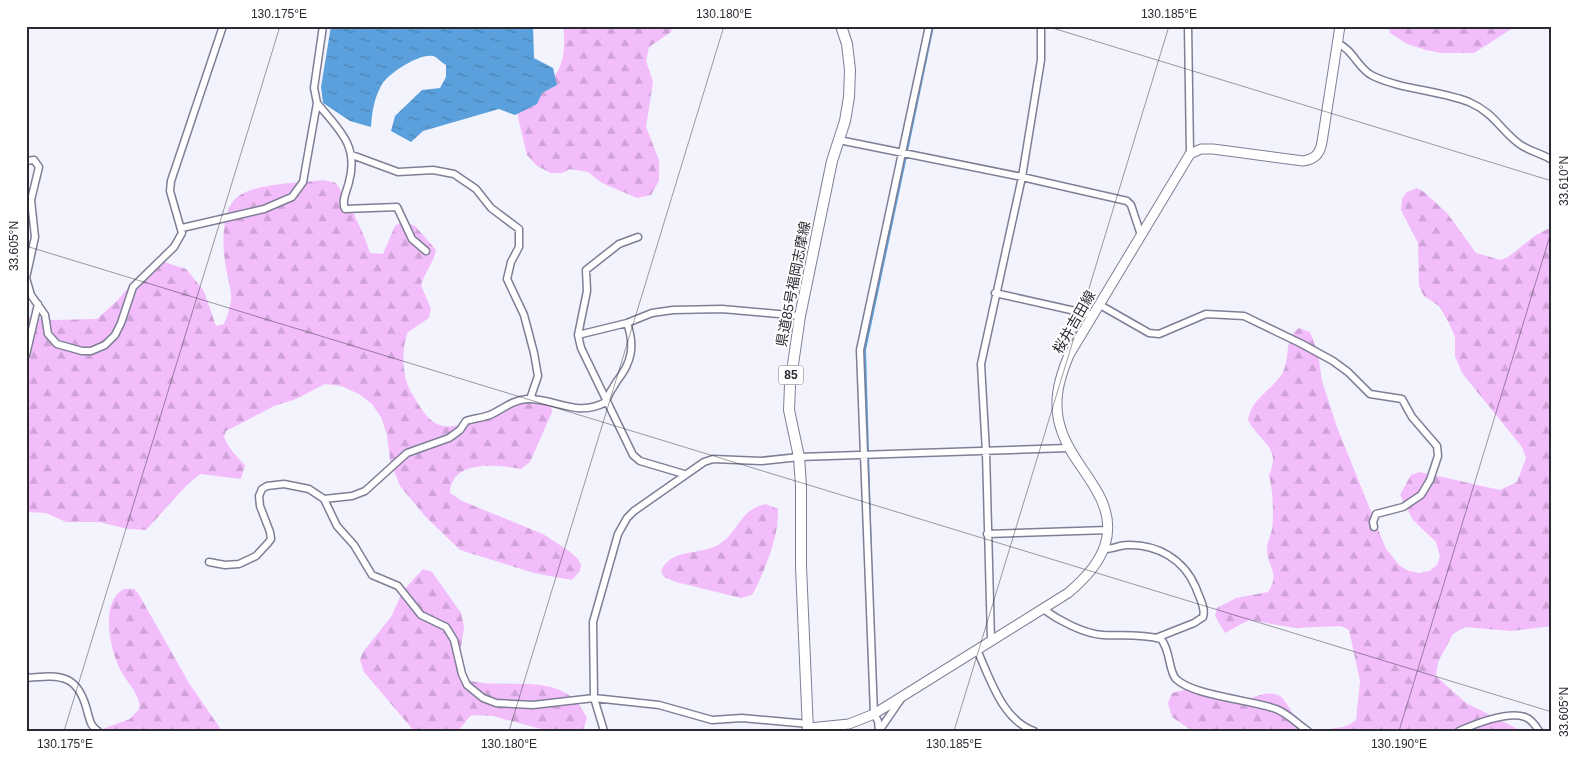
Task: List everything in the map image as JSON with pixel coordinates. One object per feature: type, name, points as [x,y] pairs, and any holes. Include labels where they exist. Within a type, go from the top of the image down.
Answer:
[{"type":"main road","name":"県道85号福岡志摩線","points":[[809,728],[803,618],[799,457],[791,421],[789,396],[800,316],[832,160],[847,109],[850,82],[847,44],[841,26]]},
{"type":"main road","points":[[1190,154],[1201,149],[1213,149],[1303,161],[1310,160],[1316,156],[1320,151],[1340,26]]},
{"type":"main road","name":"桜井吉田線","points":[[809,728],[849,724],[874,714],[901,699],[991,640],[1043,609],[1082,582],[1099,561],[1108,530],[1105,508],[1096,489],[1068,448],[1058,416],[1058,385],[1069,355],[1190,154]]},
{"type":"street","points":[[26,161],[34,160],[39,167],[31,200],[35,236],[26,278],[31,295],[45,315],[48,334],[56,344],[82,351],[96,350],[105,345],[121,323],[132,287],[179,241],[182,228],[170,191],[171,181],[223,26]]},
{"type":"street","points":[[182,228],[264,209],[292,196],[305,178],[317,103],[314,88],[323,26]]},
{"type":"street","points":[[874,714],[860,350],[929,26]]},
{"type":"street","points":[[991,640],[986,452],[981,364],[995,293],[1022,177],[1041,60],[1041,26]]},
{"type":"street","points":[[1188,26],[1190,154]]},
{"type":"street","points":[[1337,44],[1345,46],[1360,65],[1373,76],[1440,92],[1479,107],[1498,121],[1519,144],[1552,160]]},
{"type":"street","points":[[317,103],[351,148],[350,181],[343,203],[345,209],[397,207],[412,239],[426,251]]},
{"type":"street","points":[[839,140],[1022,177],[1127,202],[1131,205],[1141,235]]},
{"type":"street","points":[[352,156],[398,172],[433,170],[454,174],[476,189],[497,213],[519,229],[520,247],[511,262],[507,279],[524,315],[534,353],[538,376],[530,399]]},
{"type":"street","points":[[638,237],[620,244],[586,270],[587,291],[578,335],[585,359],[633,455],[640,461],[684,474]]},
{"type":"street","points":[[995,293],[1094,315]]},
{"type":"street","points":[[26,354],[38,304]]},
{"type":"street","points":[[1100,306],[1149,333],[1159,334],[1206,314],[1244,316],[1333,361],[1348,372],[1370,394],[1402,400],[1412,417],[1437,446],[1438,456],[1430,480],[1421,495],[1403,507],[1376,514],[1373,522],[1374,527]]},
{"type":"street","points":[[578,335],[627,324],[647,315],[673,310],[729,310],[800,316]]},
{"type":"street","points":[[324,499],[357,495],[373,485],[407,453],[449,438],[460,430],[466,421],[490,414],[513,402],[530,399],[570,408],[585,408],[606,402],[627,368],[632,353],[632,340],[627,324]]},
{"type":"street","points":[[604,731],[594,698],[593,622],[618,534],[627,518],[634,511],[697,465],[713,459],[761,461],[799,457],[1068,448]]},
{"type":"street","points":[[209,562],[225,566],[240,564],[263,550],[271,539],[259,496],[262,489],[267,486],[295,485],[309,489],[324,499],[337,526],[354,545],[372,575],[398,586],[421,616],[446,627],[450,632],[462,674],[473,692],[496,703],[517,705],[594,698],[659,705],[712,720],[742,718],[809,728]]},
{"type":"street","points":[[987,534],[1108,530]]},
{"type":"street","points":[[1043,609],[1079,628],[1098,634],[1156,638],[1203,618],[1202,605],[1188,571],[1175,560],[1154,548],[1124,545],[1104,549]]},
{"type":"street","points":[[1156,638],[1165,644],[1172,670],[1177,680],[1205,691],[1277,710],[1294,718],[1308,731]]},
{"type":"street","points":[[977,650],[1005,707],[1019,723],[1034,731]]},
{"type":"street","points":[[26,678],[58,676],[74,684],[81,690],[92,726],[98,731]]},
{"type":"street","name":"桜井吉田線","points":[[879,731],[901,699]]},
{"type":"street","name":"桜井吉田線","points":[[874,714],[878,721],[879,731]]},
{"type":"street","points":[[1459,731],[1490,720],[1516,716],[1528,718],[1539,731]]},
{"type":"green space","points":[[563,26],[672,26],[671,32],[649,47],[646,61],[653,82],[646,127],[659,160],[659,181],[651,195],[637,198],[602,183],[588,172],[570,169],[562,173],[551,173],[537,166],[527,155],[518,117],[518,109],[540,92],[556,75],[563,55]]},
{"type":"green space","points":[[1388,26],[1516,26],[1474,53],[1441,53],[1407,44],[1390,33]]},
{"type":"green space","points":[[323,180],[336,183],[355,217],[370,253],[383,254],[395,226],[403,221],[415,226],[436,250],[421,285],[431,309],[429,318],[408,332],[404,346],[404,371],[408,386],[428,417],[444,426],[452,426],[470,421],[494,408],[508,404],[529,402],[551,405],[552,412],[530,462],[521,469],[489,466],[467,469],[458,474],[452,482],[450,493],[462,501],[543,534],[569,551],[578,559],[581,565],[580,571],[572,580],[534,573],[460,550],[425,516],[400,486],[390,460],[387,435],[381,417],[372,404],[359,394],[341,386],[325,384],[296,399],[274,406],[226,431],[224,437],[228,445],[245,465],[241,479],[200,474],[186,486],[146,530],[128,529],[99,522],[66,522],[46,513],[26,512],[26,316],[52,320],[97,319],[118,300],[136,278],[149,266],[164,262],[186,269],[204,291],[216,326],[224,324],[230,305],[231,292],[223,237],[231,204],[236,198],[254,189]]},
{"type":"green space","points":[[1417,188],[1447,213],[1476,253],[1501,260],[1508,257],[1536,235],[1552,227],[1552,626],[1511,631],[1465,627],[1453,634],[1438,662],[1436,676],[1466,703],[1522,731],[1324,731],[1344,727],[1356,720],[1360,681],[1349,630],[1341,626],[1295,628],[1249,620],[1225,633],[1215,616],[1217,608],[1236,598],[1268,592],[1272,585],[1273,575],[1267,548],[1273,522],[1269,475],[1273,458],[1268,446],[1248,420],[1253,406],[1282,374],[1285,368],[1289,343],[1299,328],[1310,332],[1318,353],[1322,381],[1337,427],[1386,549],[1400,566],[1409,571],[1419,573],[1429,571],[1437,565],[1440,557],[1436,542],[1413,520],[1400,495],[1411,475],[1420,472],[1500,490],[1517,482],[1526,458],[1522,447],[1462,373],[1455,356],[1455,337],[1449,323],[1439,306],[1424,296],[1419,286],[1418,243],[1401,210],[1402,199],[1407,192]]},
{"type":"green space","points":[[766,504],[778,509],[778,519],[774,541],[766,565],[752,595],[741,598],[676,582],[664,577],[661,571],[672,558],[718,545],[731,534],[744,516],[757,507]]},
{"type":"green space","points":[[423,569],[432,572],[461,613],[464,627],[460,654],[468,680],[494,684],[536,685],[562,691],[576,701],[587,718],[583,731],[548,731],[493,716],[471,715],[458,731],[414,731],[364,672],[360,660],[363,652],[391,617],[403,591]]},
{"type":"green space","points":[[124,589],[134,589],[138,593],[189,683],[222,731],[97,731],[130,719],[139,709],[138,700],[121,671],[113,652],[109,627],[111,604],[116,595]]},
{"type":"green space","points":[[1189,689],[1238,700],[1270,693],[1275,694],[1280,696],[1285,702],[1304,731],[1193,731],[1172,717],[1168,703],[1172,693]]},
{"type":"water","points":[[331,26],[533,26],[534,58],[553,68],[557,85],[542,93],[537,104],[515,115],[499,109],[423,131],[411,142],[391,131],[395,116],[422,90],[440,88],[446,77],[446,65],[433,56],[427,56],[404,65],[396,70],[381,86],[374,106],[371,127],[350,121],[323,103],[321,87]]},
{"type":"waterway","points":[[907,151],[933,26]]},
{"type":"waterway","points":[[872,589],[865,350],[906,156]]}]
